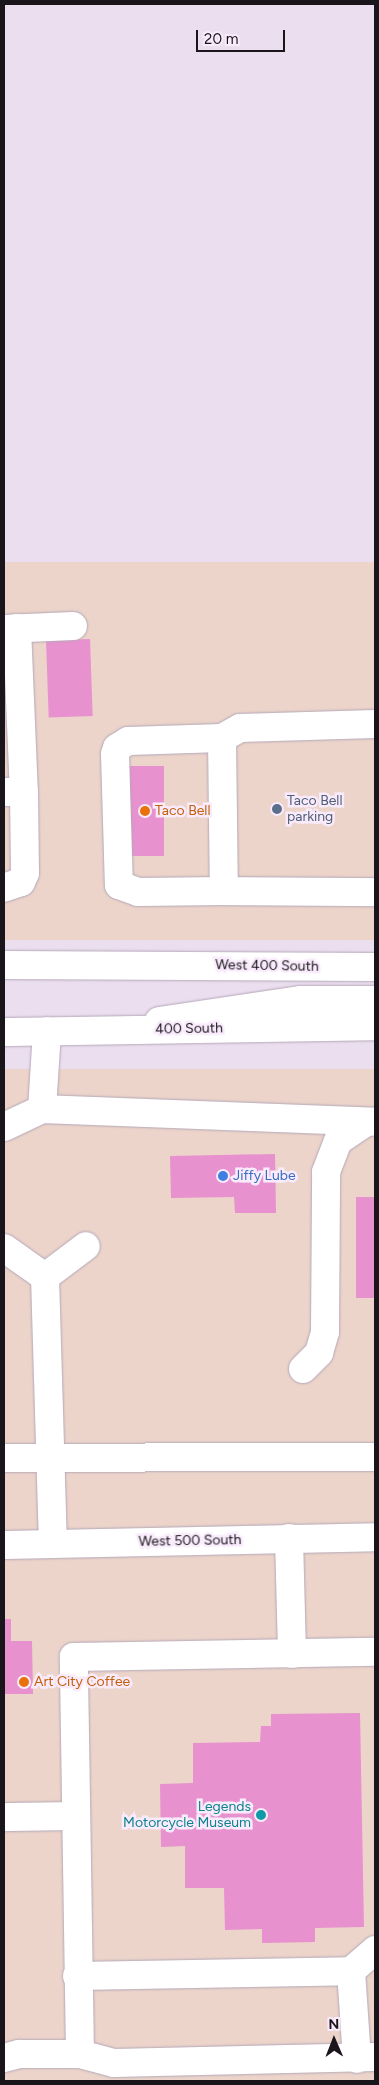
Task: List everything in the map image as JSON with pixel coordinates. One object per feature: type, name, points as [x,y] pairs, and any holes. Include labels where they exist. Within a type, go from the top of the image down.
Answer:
[{"type":"main road","points":[[4,888],[21,882],[25,873],[14,792],[10,628],[73,626]]},
{"type":"main road","points":[[375,724],[240,728],[222,738],[128,741],[117,748],[115,754],[119,885],[138,892],[375,892]]},
{"type":"main road","points":[[222,738],[224,891]]},
{"type":"main road","name":"West 400 South","points":[[4,965],[375,967]]},
{"type":"main road","points":[[105,1030],[291,1001],[375,1000]]},
{"type":"main road","name":"400 South","points":[[4,1032],[375,1026]]},
{"type":"main road","points":[[42,1110],[47,1031]]},
{"type":"main road","points":[[4,1127],[42,1110],[287,1116],[370,1122]]},
{"type":"main road","points":[[302,1369],[319,1353],[325,1332],[326,1172],[338,1141],[370,1122]]},
{"type":"main road","points":[[45,1277],[86,1246]]},
{"type":"main road","points":[[4,1248],[45,1277]]},
{"type":"main road","points":[[45,1277],[53,1544]]},
{"type":"main road","points":[[4,1458],[375,1457]]},
{"type":"main road","name":"West 500 South","points":[[4,1545],[375,1536]]},
{"type":"main road","points":[[289,1538],[292,1654]]},
{"type":"main road","points":[[80,2054],[77,1976],[74,1657],[375,1652]]},
{"type":"main road","points":[[4,1817],[76,1816]]},
{"type":"main road","points":[[77,1976],[351,1972],[375,1950]]},
{"type":"main road","points":[[4,2058],[19,2054],[80,2054],[114,2063],[366,2058],[351,1972]]},
{"type":"shaded area","points":[[4,562],[375,562],[375,940],[4,940]]},
{"type":"shaded area","points":[[4,1069],[375,1069],[375,2081],[4,2081]]},
{"type":"building","points":[[90,639],[93,716],[49,717],[46,641]]},
{"type":"building","name":"Taco Bell","points":[[126,766],[164,766],[164,856],[126,856]]},
{"type":"building","name":"Jiffy Lube","points":[[275,1154],[276,1213],[235,1213],[234,1197],[171,1198],[170,1156]]},
{"type":"building","points":[[356,1197],[375,1197],[375,1298],[356,1298]]},
{"type":"building","points":[[4,1619],[11,1619],[11,1641],[32,1641],[33,1694],[4,1694]]},
{"type":"building","name":"Legends Motorcycle Museum","points":[[360,1713],[364,1927],[315,1928],[315,1942],[262,1943],[262,1929],[225,1930],[224,1888],[185,1888],[185,1846],[161,1847],[160,1784],[193,1783],[193,1743],[260,1742],[261,1726],[271,1726],[271,1714]]},
{"type":"place","name":"Taco Bell parking","points":[[277,809]]},
{"type":"place","name":"Taco Bell","points":[[145,811]]},
{"type":"place","name":"Jiffy Lube","points":[[223,1176]]},
{"type":"place","name":"Art City Coffee","points":[[24,1682]]},
{"type":"place","name":"Legends Motorcycle Museum","points":[[261,1815]]}]
